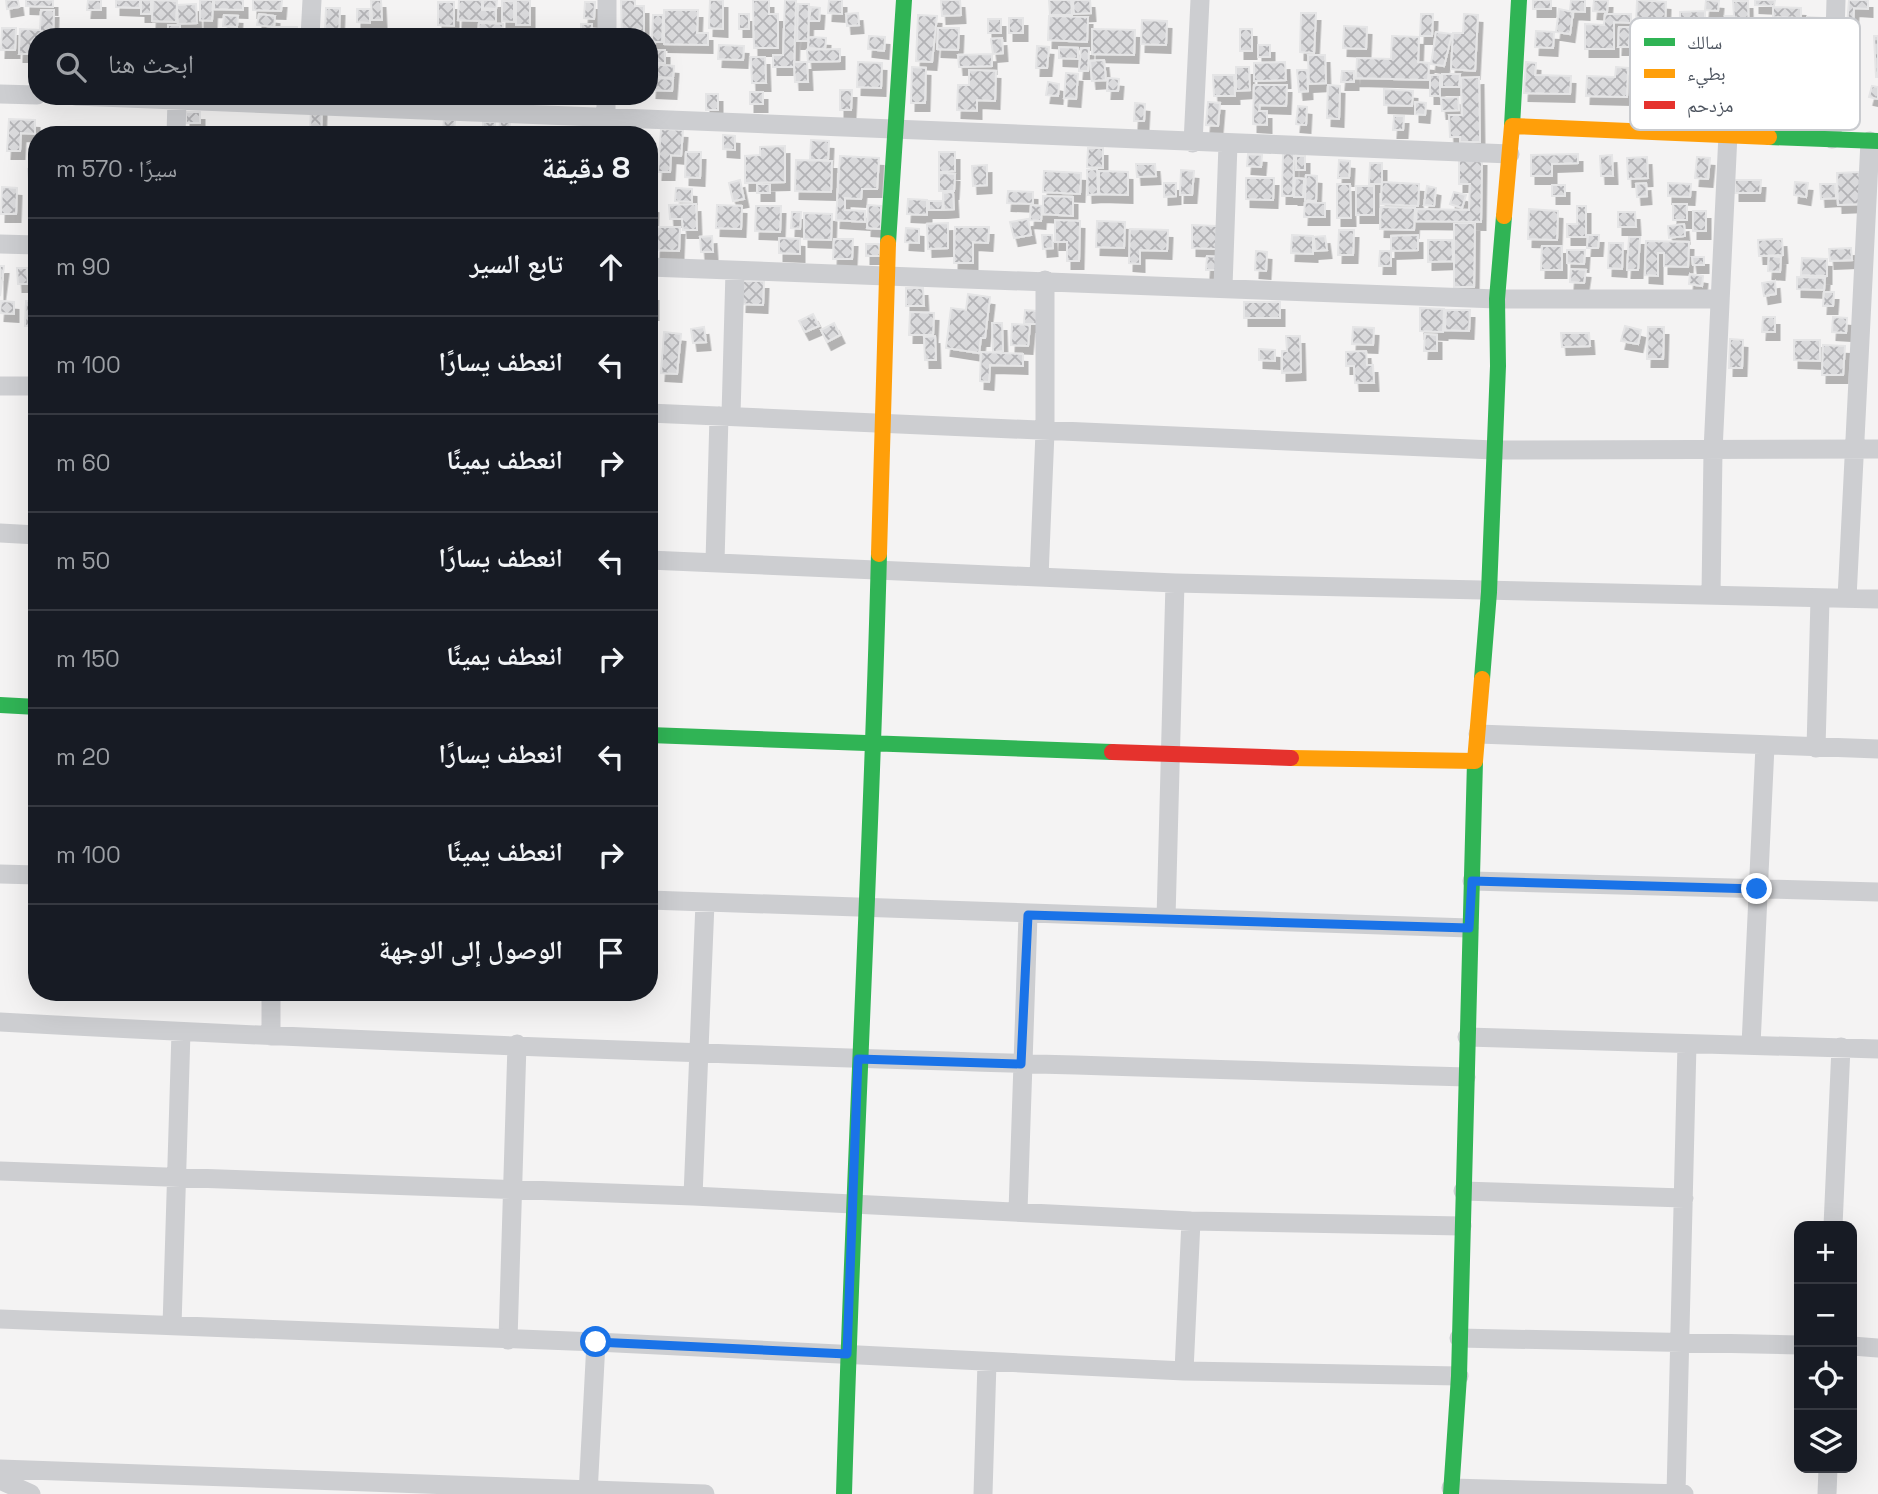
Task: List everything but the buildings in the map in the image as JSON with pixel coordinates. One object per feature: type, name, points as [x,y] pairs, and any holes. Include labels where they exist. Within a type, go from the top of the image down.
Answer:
[{"type":"street","points":[[310,28],[312,0]]},
{"type":"street","points":[[607,0],[607,28]]},
{"type":"street","points":[[844,1494],[852,1205],[874,744],[886,275],[904,0]]},
{"type":"street","points":[[1193,143],[1200,0]]},
{"type":"street","points":[[1519,0],[1510,154],[1497,299],[1498,366],[1489,592],[1475,761],[1459,1376],[1451,1491],[1684,1494]]},
{"type":"street","points":[[1835,18],[1836,0]]},
{"type":"street","points":[[0,94],[28,95]]},
{"type":"street","points":[[176,126],[177,105]]},
{"type":"street","points":[[348,105],[560,126],[606,118],[1510,154]]},
{"type":"street","points":[[606,105],[606,118]]},
{"type":"street","points":[[1512,126],[1874,141],[1847,598]]},
{"type":"street","points":[[1832,130],[1832,139]]},
{"type":"street","points":[[1711,596],[1713,451],[1728,134]]},
{"type":"street","points":[[1223,287],[1228,144]]},
{"type":"street","points":[[0,244],[28,245]]},
{"type":"street","points":[[658,267],[1497,299],[1720,299]]},
{"type":"street","points":[[715,562],[736,271]]},
{"type":"street","points":[[1039,577],[1045,432],[1045,280]]},
{"type":"street","points":[[0,386],[28,386]]},
{"type":"street","points":[[658,413],[1494,450],[1878,449]]},
{"type":"street","points":[[0,533],[28,535]]},
{"type":"street","points":[[658,560],[1175,583],[1878,599]]},
{"type":"street","points":[[1166,918],[1175,583]]},
{"type":"street","points":[[1816,748],[1820,599]]},
{"type":"street","points":[[0,705],[28,707]]},
{"type":"street","points":[[1478,734],[1878,749]]},
{"type":"street","points":[[658,735],[1366,761],[1475,761]]},
{"type":"street","points":[[1751,1045],[1765,746]]},
{"type":"street","points":[[0,874],[28,875]]},
{"type":"street","points":[[1472,881],[1878,892]]},
{"type":"street","points":[[658,900],[1469,928]]},
{"type":"street","points":[[693,1196],[705,903]]},
{"type":"street","points":[[1018,1211],[1028,915]]},
{"type":"street","points":[[271,1001],[271,1036]]},
{"type":"street","points":[[0,1021],[271,1036],[858,1059],[1466,1077]]},
{"type":"street","points":[[172,1326],[181,1032]]},
{"type":"street","points":[[1467,1037],[1878,1049]]},
{"type":"street","points":[[508,1339],[517,1044]]},
{"type":"street","points":[[1676,1494],[1682,1342],[1687,1044]]},
{"type":"street","points":[[1833,1221],[1840,1047]]},
{"type":"street","points":[[0,1171],[513,1188],[1191,1221],[1462,1226]]},
{"type":"street","points":[[1463,1191],[1684,1198]]},
{"type":"street","points":[[1184,1371],[1191,1221]]},
{"type":"street","points":[[0,1319],[596,1342],[1184,1371],[1459,1376]]},
{"type":"street","points":[[1459,1338],[1794,1345]]},
{"type":"street","points":[[588,1492],[596,1342]]},
{"type":"street","points":[[1857,1346],[1878,1348]]},
{"type":"street","points":[[983,1494],[987,1362]]},
{"type":"street","points":[[0,1469],[588,1492],[705,1494]]},
{"type":"street","points":[[1827,1494],[1828,1473]]},
{"type":"street","points":[[0,1480],[32,1494]]},
{"type":"traffic: fast","points":[[888,243],[904,0]]},
{"type":"traffic: fast","points":[[1512,126],[1519,0]]},
{"type":"traffic: fast","points":[[1769,137],[1878,141]]},
{"type":"traffic: fast","points":[[1482,679],[1489,592],[1498,366],[1497,299],[1504,216]]},
{"type":"traffic: fast","points":[[844,1494],[879,554]]},
{"type":"traffic: fast","points":[[0,705],[28,707]]},
{"type":"traffic: fast","points":[[658,735],[1112,752]]},
{"type":"traffic: fast","points":[[1451,1494],[1459,1376],[1475,761]]},
{"type":"traffic: slow","points":[[1504,216],[1512,126],[1769,137]]},
{"type":"traffic: slow","points":[[879,554],[888,243]]},
{"type":"traffic: slow","points":[[1291,758],[1475,761],[1482,679]]},
{"type":"traffic: jam","points":[[1112,752],[1291,758]]},
{"type":"route","points":[[596,1342],[847,1354],[858,1059],[1021,1064],[1028,915],[1469,928],[1472,881],[1757,889]]}]
